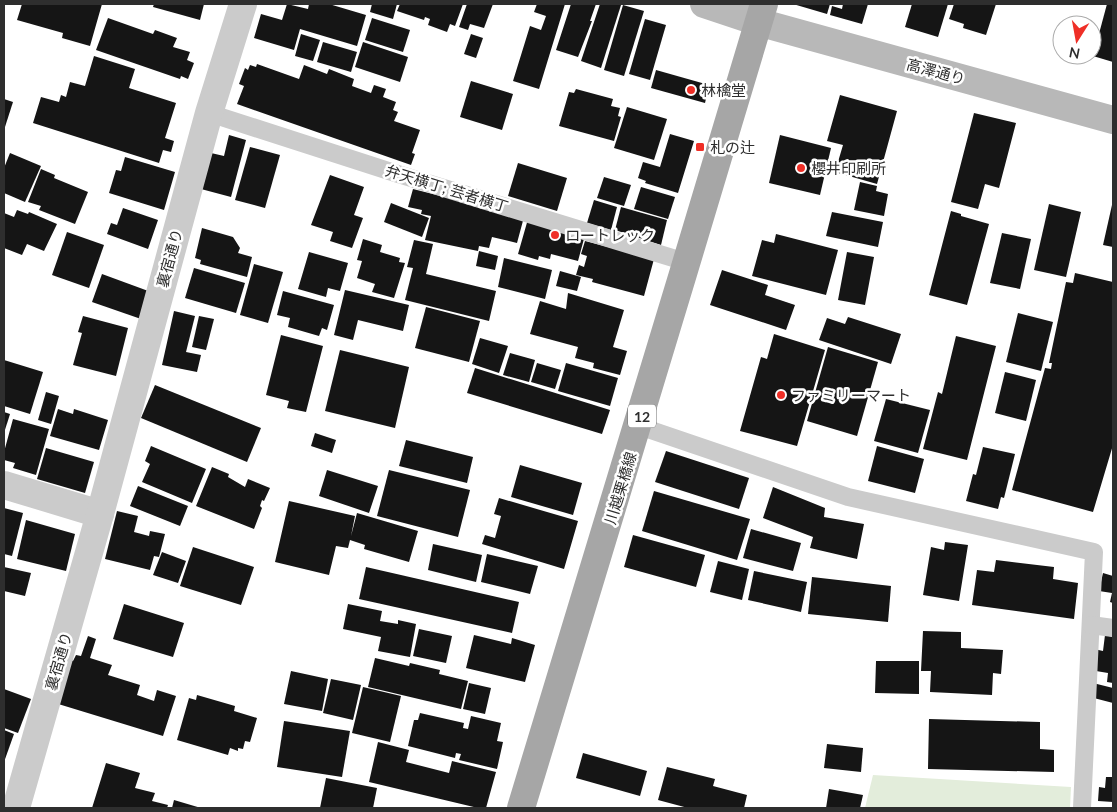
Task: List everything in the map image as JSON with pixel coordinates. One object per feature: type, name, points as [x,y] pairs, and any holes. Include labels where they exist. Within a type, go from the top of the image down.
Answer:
[{"type":"main road","name":"川越栗橋線","points":[[521,808],[639,426],[761,13]]},
{"type":"street","name":"裏宿通り","points":[[16,808],[100,514],[209,112],[243,4]]},
{"type":"street","name":"高澤通り","points":[[704,4],[761,13],[1113,120]]},
{"type":"street","points":[[4,485],[100,514]]},
{"type":"lane","name":"弁天横丁; 芸者横丁","points":[[209,112],[398,174],[686,262]]},
{"type":"lane","points":[[639,426],[848,497],[1094,552],[1082,808]]},
{"type":"lane","points":[[1091,625],[1113,628]]},
{"type":"green space","points":[[873,775],[1071,787],[1070,808],[865,808]]},
{"type":"building","points":[[22,4],[102,4],[90,46],[62,38],[63,33],[17,20]]},
{"type":"building","points":[[154,4],[204,4],[200,20],[153,7]]},
{"type":"building","points":[[287,4],[308,9],[309,4],[329,4],[366,15],[357,46],[300,29],[294,50],[254,38],[261,14],[282,20]]},
{"type":"building","points":[[372,4],[397,4],[393,19],[370,12]]},
{"type":"building","points":[[400,4],[463,4],[455,26],[450,24],[447,32],[428,25],[430,19],[425,17],[424,20],[397,11]]},
{"type":"building","points":[[467,4],[493,4],[484,28],[470,24],[468,30],[459,27]]},
{"type":"building","points":[[537,4],[565,4],[539,89],[513,81],[530,26],[541,30],[546,16],[534,12]]},
{"type":"building","points":[[571,4],[596,4],[590,21],[592,21],[578,57],[556,50]]},
{"type":"building","points":[[600,4],[621,5],[601,68],[581,61]]},
{"type":"building","points":[[793,4],[830,4],[827,14]]},
{"type":"building","points":[[843,4],[868,4],[862,24],[830,15],[832,6],[842,9]]},
{"type":"building","points":[[912,4],[948,4],[938,37],[905,27]]},
{"type":"building","points":[[954,4],[996,4],[986,35],[963,28],[964,24],[949,19]]},
{"type":"building","points":[[1107,4],[1113,4],[1113,62],[1102,59],[1102,23]]},
{"type":"building","points":[[623,5],[644,11],[624,76],[604,70]]},
{"type":"building","points":[[108,18],[153,34],[155,30],[177,38],[173,47],[190,52],[187,60],[194,63],[188,79],[181,76],[180,79],[96,50]]},
{"type":"building","points":[[372,18],[410,30],[403,52],[365,40]]},
{"type":"building","points":[[645,19],[666,25],[650,80],[629,74]]},
{"type":"building","points":[[301,34],[320,40],[313,61],[295,56]]},
{"type":"building","points":[[471,34],[483,38],[476,58],[464,54]]},
{"type":"building","points":[[323,42],[357,52],[351,72],[317,62]]},
{"type":"building","points":[[363,42],[408,57],[400,82],[355,67]]},
{"type":"building","points":[[94,56],[135,69],[129,88],[176,103],[165,138],[174,141],[171,152],[163,150],[159,163],[33,123],[41,97],[59,102],[61,95],[66,97],[70,82],[85,86]]},
{"type":"building","points":[[257,64],[299,79],[304,65],[327,74],[329,69],[354,79],[352,86],[371,93],[374,85],[386,89],[383,97],[396,102],[393,110],[398,112],[394,121],[420,130],[412,153],[415,154],[411,165],[237,104],[244,86],[239,84],[245,68],[248,70],[250,65],[256,67]]},
{"type":"building","points":[[656,70],[709,85],[705,103],[651,88]]},
{"type":"building","points":[[471,81],[513,94],[502,130],[460,117]]},
{"type":"building","points":[[576,89],[613,99],[611,106],[620,108],[618,116],[621,117],[614,141],[559,126],[569,92],[574,93]]},
{"type":"building","points":[[840,95],[897,111],[877,184],[835,172],[843,145],[827,141]]},
{"type":"building","points":[[4,99],[13,102],[4,130]]},
{"type":"building","points":[[627,107],[667,119],[654,160],[614,148]]},
{"type":"building","points":[[974,113],[1016,123],[999,188],[985,184],[978,209],[951,202]]},
{"type":"building","points":[[670,134],[694,141],[678,193],[645,183],[646,181],[638,178],[643,162],[660,167]]},
{"type":"building","points":[[229,135],[246,140],[231,197],[201,189],[211,153],[224,156]]},
{"type":"building","points":[[780,135],[831,148],[820,195],[769,183]]},
{"type":"building","points":[[250,147],[280,155],[265,208],[235,200]]},
{"type":"building","points":[[10,153],[41,166],[25,202],[4,193],[4,168]]},
{"type":"building","points":[[125,157],[175,172],[164,210],[109,193],[116,170],[121,171]]},
{"type":"building","points":[[518,163],[567,178],[557,211],[508,196]]},
{"type":"building","points":[[41,169],[55,175],[54,178],[88,192],[75,224],[39,210],[41,206],[28,202]]},
{"type":"building","points":[[330,175],[364,187],[354,215],[363,218],[352,248],[330,241],[333,232],[311,225]]},
{"type":"building","points":[[604,177],[631,185],[624,206],[597,198]]},
{"type":"building","points":[[860,182],[877,186],[876,191],[888,194],[884,216],[854,210]]},
{"type":"building","points":[[641,187],[675,197],[668,219],[634,209]]},
{"type":"building","points":[[413,189],[524,217],[517,243],[492,237],[489,248],[479,246],[478,251],[425,240],[431,216],[421,214],[422,210],[408,207]]},
{"type":"building","points":[[594,200],[617,207],[611,230],[587,223]]},
{"type":"building","points":[[391,203],[429,218],[422,237],[384,222]]},
{"type":"building","points":[[1049,204],[1081,212],[1066,277],[1034,270]]},
{"type":"building","points":[[1113,205],[1113,247],[1103,245]]},
{"type":"building","points":[[621,207],[667,220],[661,245],[615,230]]},
{"type":"building","points":[[123,208],[158,220],[148,249],[107,234],[111,223],[117,225]]},
{"type":"building","points":[[17,210],[28,214],[29,212],[57,224],[44,251],[27,244],[22,255],[4,248],[4,213],[14,217]]},
{"type":"building","points":[[951,211],[989,224],[967,305],[929,295]]},
{"type":"building","points":[[832,212],[883,222],[878,247],[826,236]]},
{"type":"building","points":[[528,219],[585,235],[578,261],[551,254],[550,259],[539,256],[538,260],[518,254]]},
{"type":"building","points":[[202,228],[233,237],[240,248],[238,253],[252,257],[247,277],[200,264],[201,260],[195,258]]},
{"type":"building","points":[[67,232],[104,245],[89,288],[52,275]]},
{"type":"building","points":[[1002,233],[1031,239],[1020,289],[990,283]]},
{"type":"building","points":[[776,234],[838,250],[826,295],[752,276],[762,240],[774,243]]},
{"type":"building","points":[[363,239],[382,245],[380,252],[400,258],[399,262],[405,263],[394,298],[372,292],[375,284],[357,278],[362,261],[357,260]]},
{"type":"building","points":[[414,240],[433,244],[426,274],[496,291],[489,321],[405,300],[413,268],[407,267]]},
{"type":"building","points":[[585,241],[654,259],[644,296],[592,282],[593,279],[576,275],[579,265],[584,267],[587,256],[581,254]]},
{"type":"building","points":[[479,251],[498,256],[495,270],[476,266]]},
{"type":"building","points":[[309,252],[348,263],[340,291],[328,288],[326,297],[298,289]]},
{"type":"building","points":[[847,252],[874,257],[865,305],[838,300]]},
{"type":"building","points":[[504,258],[552,270],[545,299],[498,287]]},
{"type":"building","points":[[254,264],[283,272],[268,323],[240,315]]},
{"type":"building","points":[[194,268],[245,283],[236,313],[185,298]]},
{"type":"building","points":[[722,270],[768,285],[765,295],[795,305],[786,330],[710,305]]},
{"type":"building","points":[[560,271],[581,277],[577,291],[556,286]]},
{"type":"building","points":[[1075,273],[1113,282],[1113,445],[1093,512],[1012,490],[1045,368],[1051,369],[1052,363],[1049,363],[1066,282],[1073,283]]},
{"type":"building","points":[[102,274],[151,292],[141,319],[92,302]]},
{"type":"building","points":[[345,290],[409,305],[403,331],[358,320],[353,340],[334,335]]},
{"type":"building","points":[[283,291],[334,305],[327,330],[322,328],[319,336],[288,327],[290,318],[277,315]]},
{"type":"building","points":[[568,293],[624,310],[613,347],[627,351],[620,375],[593,368],[594,363],[575,358],[578,347],[530,334],[540,301],[566,309]]},
{"type":"building","points":[[426,307],[480,321],[469,362],[415,348]]},
{"type":"building","points":[[174,311],[195,316],[186,352],[201,355],[197,372],[162,365]]},
{"type":"building","points":[[1018,313],[1053,322],[1041,371],[1006,362]]},
{"type":"building","points":[[83,316],[128,328],[116,376],[73,365],[82,333],[78,332]]},
{"type":"building","points":[[199,316],[214,319],[206,350],[192,347]]},
{"type":"building","points":[[848,317],[901,334],[891,364],[819,340],[827,318],[845,324]]},
{"type":"building","name":"ファミリーマート","points":[[774,334],[825,350],[797,446],[740,431],[761,357],[767,359]]},
{"type":"building","points":[[281,335],[323,346],[306,412],[287,408],[289,401],[266,395]]},
{"type":"building","points":[[956,336],[996,346],[967,460],[923,449],[938,392],[942,394]]},
{"type":"building","points":[[480,338],[508,346],[499,373],[472,364]]},
{"type":"building","points":[[828,347],[878,362],[857,436],[807,421]]},
{"type":"building","points":[[340,350],[409,367],[395,428],[325,411]]},
{"type":"building","points":[[510,353],[535,360],[529,382],[503,375]]},
{"type":"building","points":[[4,360],[43,372],[30,414],[4,406]]},
{"type":"building","points":[[537,363],[561,370],[555,389],[531,382]]},
{"type":"building","points":[[566,363],[618,378],[610,406],[558,391]]},
{"type":"building","points":[[475,368],[610,410],[602,434],[467,393]]},
{"type":"building","points":[[1005,372],[1036,380],[1026,421],[995,413]]},
{"type":"building","points":[[155,385],[261,428],[247,462],[141,418]]},
{"type":"building","points":[[46,392],[59,396],[51,424],[38,420]]},
{"type":"building","points":[[886,399],[930,410],[918,453],[874,441]]},
{"type":"building","points":[[58,409],[73,414],[74,409],[108,420],[99,450],[50,436]]},
{"type":"building","points":[[4,412],[10,414],[4,433]]},
{"type":"building","points":[[13,419],[49,429],[36,475],[13,468],[15,463],[4,460],[4,452]]},
{"type":"building","points":[[315,433],[336,440],[332,453],[311,446]]},
{"type":"building","points":[[406,440],[473,457],[467,483],[399,466]]},
{"type":"building","points":[[151,446],[206,469],[192,503],[142,482],[150,464],[145,461]]},
{"type":"building","points":[[877,446],[924,459],[915,493],[868,481]]},
{"type":"building","points":[[983,447],[1015,454],[1004,498],[1001,497],[998,509],[966,501],[973,474],[976,475]]},
{"type":"building","points":[[46,448],[94,462],[85,493],[37,479]]},
{"type":"building","points":[[666,451],[749,478],[739,509],[655,482]]},
{"type":"building","points":[[520,465],[582,483],[573,515],[511,497]]},
{"type":"building","points":[[212,467],[229,474],[228,477],[245,487],[248,479],[270,488],[264,501],[262,500],[260,506],[262,508],[254,529],[196,506]]},
{"type":"building","points":[[327,470],[378,486],[369,513],[319,496]]},
{"type":"building","points":[[389,470],[470,490],[458,537],[377,516]]},
{"type":"building","points":[[138,486],[188,506],[180,526],[130,506]]},
{"type":"building","points":[[773,487],[825,508],[824,517],[864,524],[857,559],[810,548],[813,537],[763,518]]},
{"type":"building","points":[[654,491],[750,519],[737,560],[642,531]]},
{"type":"building","points":[[499,498],[578,521],[564,569],[482,544],[485,535],[495,538],[501,516],[494,514]]},
{"type":"building","points":[[289,501],[355,516],[351,536],[357,513],[418,531],[409,562],[364,549],[365,545],[350,540],[348,548],[336,546],[329,575],[275,562]]},
{"type":"building","points":[[4,508],[23,513],[12,556],[4,554]]},
{"type":"building","points":[[117,511],[138,516],[134,532],[149,536],[150,531],[165,534],[159,557],[154,556],[150,570],[105,559]]},
{"type":"building","points":[[26,520],[75,534],[66,571],[17,559]]},
{"type":"building","points":[[751,529],[801,543],[793,571],[743,558]]},
{"type":"building","points":[[633,535],[705,555],[696,587],[624,567]]},
{"type":"building","points":[[945,542],[968,545],[959,601],[923,595],[931,547],[944,550]]},
{"type":"building","points":[[433,544],[482,555],[476,582],[428,570]]},
{"type":"building","points":[[193,547],[254,567],[241,605],[180,586]]},
{"type":"building","points":[[162,552],[186,561],[178,583],[153,575]]},
{"type":"building","points":[[487,554],[538,566],[530,594],[481,582]]},
{"type":"building","points":[[996,560],[1054,567],[1053,579],[1078,583],[1074,619],[972,605],[977,570],[994,572]]},
{"type":"building","points":[[718,561],[749,569],[742,600],[710,592]]},
{"type":"building","points":[[4,567],[31,573],[25,596],[4,591]]},
{"type":"building","points":[[366,567],[519,602],[512,633],[359,599]]},
{"type":"building","points":[[754,571],[807,582],[801,612],[748,600]]},
{"type":"building","points":[[1103,573],[1113,576],[1113,603],[1110,602],[1112,593],[1099,591]]},
{"type":"building","points":[[812,577],[891,586],[888,622],[808,614]]},
{"type":"building","points":[[124,604],[184,623],[173,657],[113,639]]},
{"type":"building","points":[[348,604],[382,611],[380,621],[398,624],[398,620],[416,624],[410,657],[378,651],[381,637],[343,629]]},
{"type":"building","points":[[419,629],[452,636],[446,663],[413,656]]},
{"type":"building","points":[[923,631],[961,632],[961,648],[1003,650],[1001,674],[993,673],[992,695],[930,692],[931,671],[921,671]]},
{"type":"building","points":[[474,635],[511,644],[512,638],[535,645],[525,682],[466,668]]},
{"type":"building","points":[[1105,635],[1113,637],[1113,683],[1107,682],[1108,673],[1090,670],[1094,649],[1103,651]]},
{"type":"building","points":[[88,636],[96,639],[90,658],[112,665],[108,675],[140,685],[137,695],[154,701],[157,690],[176,696],[163,736],[55,703],[68,659],[73,661],[76,655],[81,656]]},
{"type":"building","points":[[375,658],[409,666],[410,663],[440,670],[439,674],[468,681],[461,709],[368,687]]},
{"type":"building","points":[[876,661],[919,661],[919,694],[875,693]]},
{"type":"building","points":[[291,671],[328,679],[322,711],[284,704]]},
{"type":"building","points":[[331,679],[361,685],[353,720],[323,713]]},
{"type":"building","points":[[469,683],[491,688],[485,714],[463,709]]},
{"type":"building","points":[[1093,683],[1113,688],[1113,703],[1090,697]]},
{"type":"building","points":[[363,687],[401,696],[390,742],[352,733]]},
{"type":"building","points":[[4,689],[31,699],[18,733],[4,728]]},
{"type":"building","points":[[197,695],[235,706],[234,711],[257,718],[250,742],[245,741],[243,749],[238,748],[238,751],[230,748],[228,755],[177,740],[189,698],[196,700]]},
{"type":"building","points":[[420,713],[464,723],[463,728],[468,729],[471,716],[501,723],[497,741],[503,742],[497,769],[459,760],[461,754],[456,753],[455,758],[408,746],[414,720],[418,720]]},
{"type":"building","points":[[929,719],[1040,722],[1040,749],[1054,750],[1054,772],[928,769]]},
{"type":"building","points":[[284,721],[350,731],[342,777],[277,767]]},
{"type":"building","points":[[4,730],[14,734],[4,762]]},
{"type":"building","points":[[378,742],[409,750],[406,762],[449,773],[452,761],[496,772],[486,808],[478,808],[369,782]]},
{"type":"building","points":[[827,744],[863,748],[861,772],[824,768]]},
{"type":"building","points":[[583,753],[647,771],[640,796],[576,778]]},
{"type":"building","points":[[106,763],[140,773],[135,788],[155,793],[152,801],[168,805],[167,808],[92,808]]},
{"type":"building","points":[[667,767],[715,779],[713,786],[747,795],[744,808],[688,808],[658,800]]},
{"type":"building","points":[[1106,777],[1113,777],[1113,802],[1098,801],[1099,787],[1105,788]]},
{"type":"building","points":[[326,778],[377,788],[373,808],[320,808]]},
{"type":"building","points":[[829,789],[863,795],[860,808],[826,808]]},
{"type":"building","points":[[174,800],[201,808],[172,808]]},
{"type":"place","name":"林檎堂","points":[[691,90]]},
{"type":"place","name":"札の辻","points":[[700,147]]},
{"type":"place","name":"櫻井印刷所","points":[[801,168]]},
{"type":"place","name":"ロートレック","points":[[555,235]]},
{"type":"place","name":"ファミリーマート","points":[[781,395]]}]
